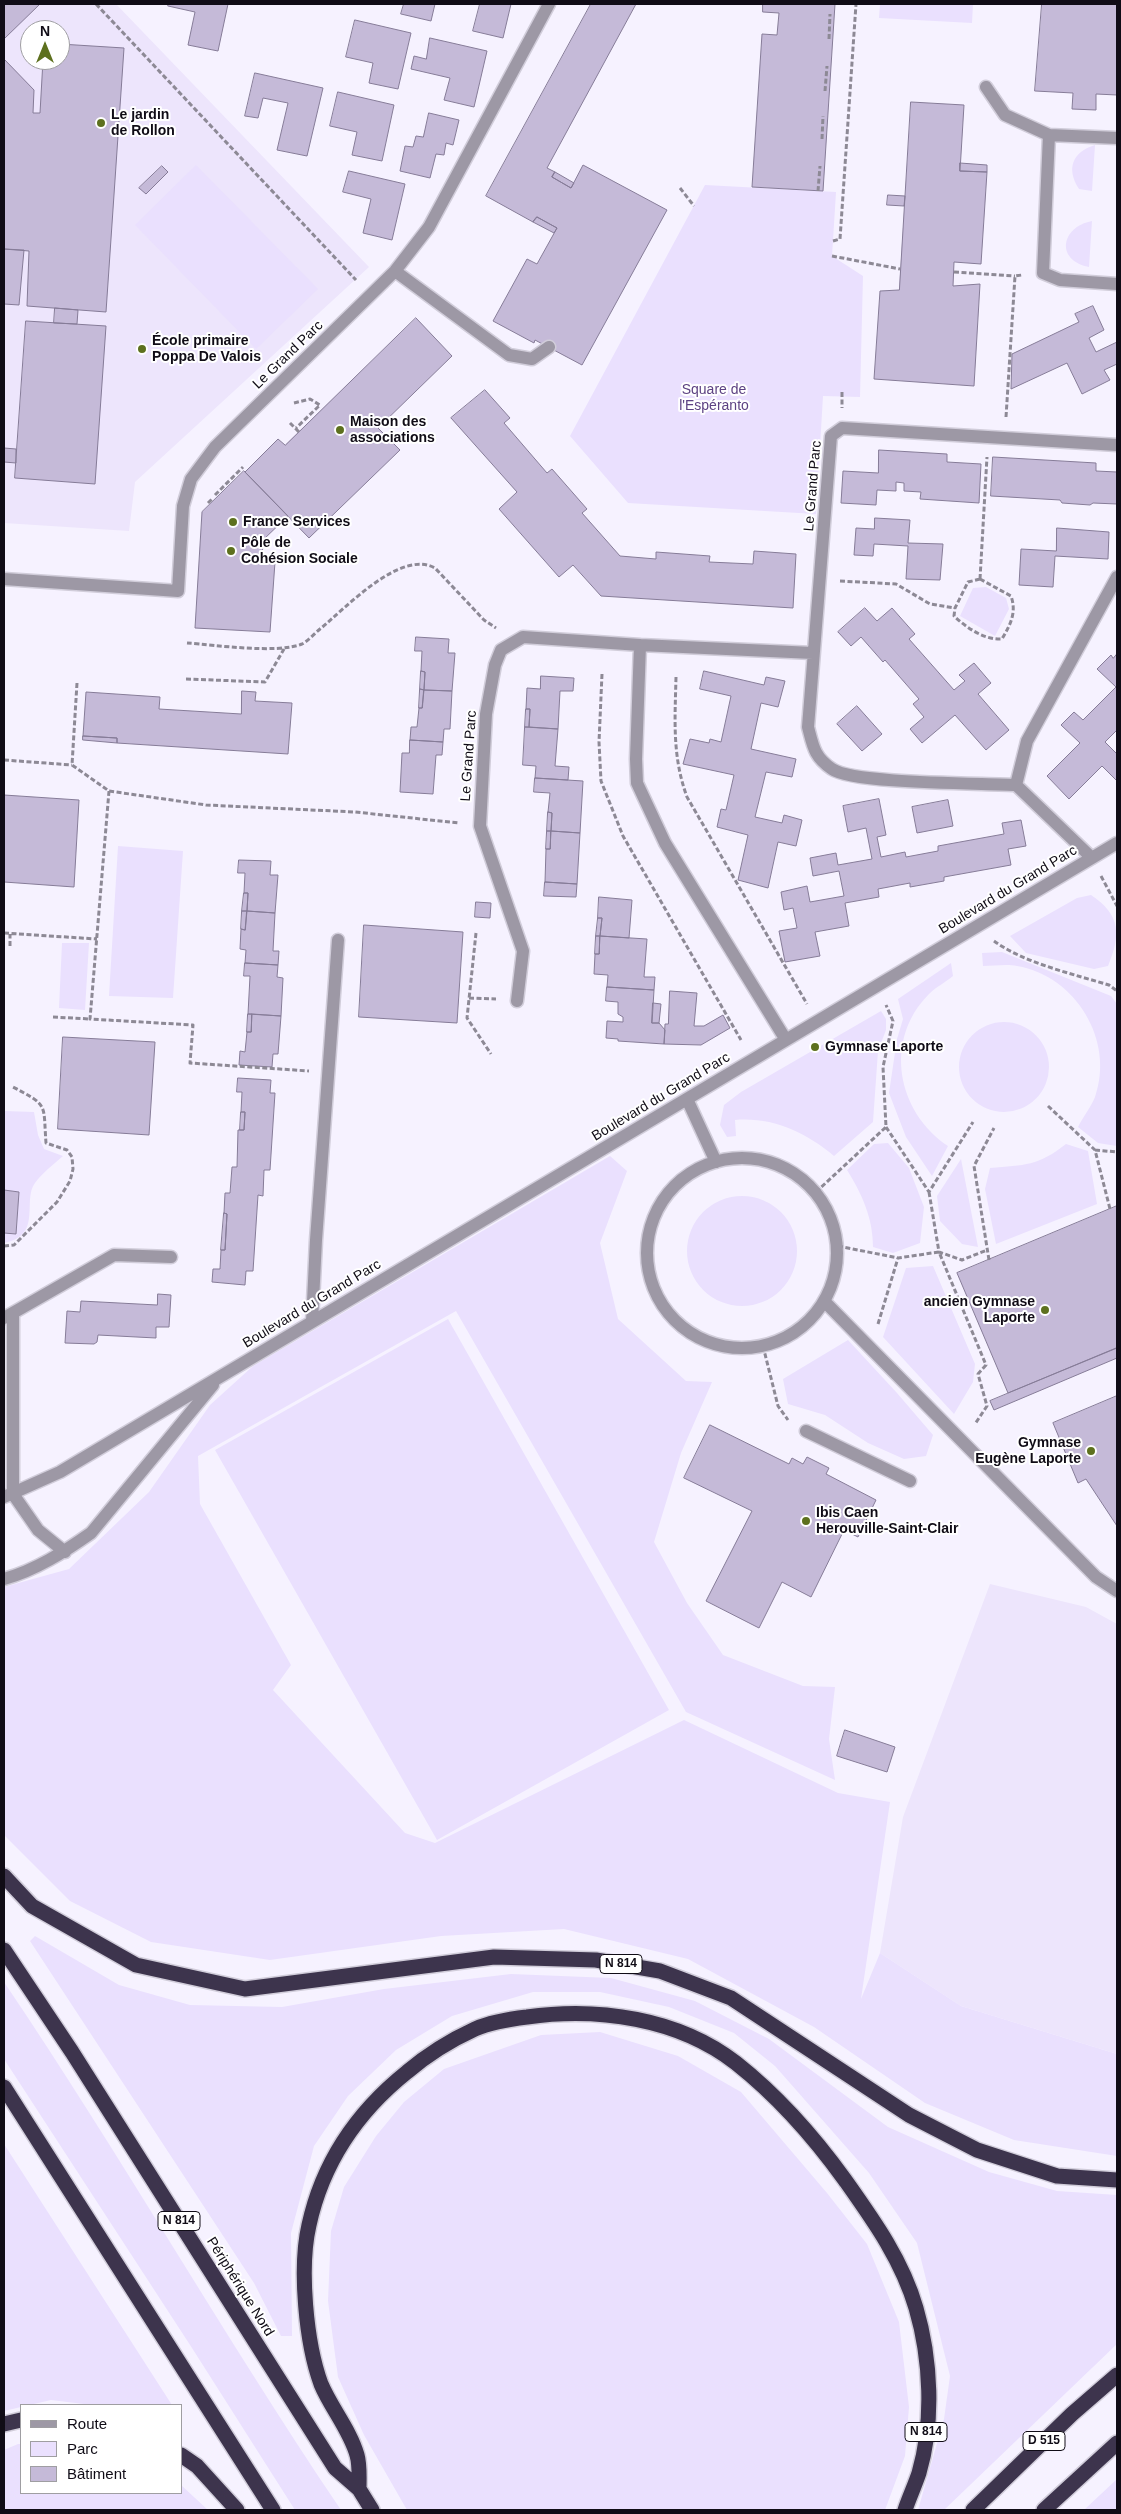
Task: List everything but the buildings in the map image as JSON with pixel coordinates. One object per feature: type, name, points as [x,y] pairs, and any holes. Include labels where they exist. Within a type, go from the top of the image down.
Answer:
[{"type":"highway","name":"N 814","points":[[4,1876],[32,1906],[136,1965],[245,1989],[494,1957],[596,1960],[660,1971],[731,1998],[909,2115],[977,2150],[1057,2176],[1117,2180]]},
{"type":"highway","name":"Périphérique Nord","points":[[4,1950],[72,2052],[336,2468],[359,2488],[372,2510]]},
{"type":"highway","name":"N 814","points":[[359,2488],[358,2456],[321,2382],[308,2329],[305,2279],[308,2227],[324,2177],[348,2133],[378,2095],[422,2060],[477,2028],[509,2019],[580,2014],[646,2021],[677,2030],[735,2062],[789,2110],[829,2159],[886,2239],[904,2273],[917,2310],[925,2350],[929,2394],[925,2438],[919,2471],[905,2510]]},
{"type":"highway","points":[[4,2087],[273,2510]]},
{"type":"highway","name":"D 515","points":[[973,2510],[1072,2414],[1117,2375]]},
{"type":"highway","points":[[4,2424],[20,2420]]},
{"type":"highway","points":[[1044,2510],[1117,2443]]},
{"type":"highway","points":[[182,2456],[198,2466],[237,2510]]},
{"type":"street","name":"Le Grand Parc","points":[[4,579],[178,591],[183,506],[191,479],[215,447],[395,271],[428,227],[549,4]]},
{"type":"street","points":[[986,87],[1005,115],[1049,135],[1117,138]]},
{"type":"street","points":[[1049,135],[1043,273],[1060,280],[1117,284]]},
{"type":"street","points":[[395,271],[510,355],[532,359],[549,347]]},
{"type":"street","name":"Le Grand Parc","points":[[517,1001],[523,951],[480,826],[486,714],[495,665],[501,650],[523,637],[640,645],[813,653],[831,436],[842,428],[1005,436],[1117,445]]},
{"type":"street","points":[[1016,785],[1027,741],[1117,576]]},
{"type":"street","points":[[640,645],[636,759],[637,783],[665,843],[786,1040]]},
{"type":"street","points":[[813,653],[808,727],[815,754],[833,770],[860,778],[1016,785],[1092,858]]},
{"type":"street","name":"Boulevard du Grand Parc","points":[[8,1496],[60,1472],[1117,844]]},
{"type":"street","points":[[312,1322],[338,940]]},
{"type":"street","points":[[687,1099],[716,1162]]},
{"type":"street","points":[[743,1158],[770,1162],[796,1174],[816,1192],[831,1218],[838,1246],[836,1275],[825,1302],[805,1326],[779,1342],[763,1346],[748,1349],[718,1346],[689,1333],[666,1312],[652,1285],[646,1254],[651,1224],[665,1196],[688,1175],[716,1162],[743,1158]]},
{"type":"street","points":[[65,1552],[38,1530],[8,1496],[8,1317],[114,1255],[171,1257]]},
{"type":"street","points":[[825,1302],[1096,1577],[1117,1591]]},
{"type":"street","name":"Boulevard du Grand Parc","points":[[4,1579],[32,1569],[65,1552],[91,1533],[112,1510],[219,1377]]},
{"type":"street","points":[[806,1431],[910,1480]]},
{"type":"path","points":[[96,4],[362,287]]},
{"type":"path","points":[[833,241],[840,239],[856,4]]},
{"type":"path","points":[[829,39],[830,14]]},
{"type":"path","points":[[825,91],[827,66]]},
{"type":"path","points":[[822,139],[823,116]]},
{"type":"path","points":[[818,191],[820,166]]},
{"type":"path","points":[[680,188],[694,206]]},
{"type":"path","points":[[832,256],[900,269]]},
{"type":"path","points":[[954,272],[1015,276],[1043,273]]},
{"type":"path","points":[[1005,436],[1015,276]]},
{"type":"path","points":[[290,423],[298,430],[320,405],[310,399],[294,403]]},
{"type":"path","points":[[980,580],[988,436]]},
{"type":"path","points":[[215,495],[243,467]]},
{"type":"path","points":[[208,503],[212,499]]},
{"type":"path","points":[[187,643],[285,648],[303,644],[389,573],[411,564],[428,564],[435,568],[484,620],[496,628]]},
{"type":"path","points":[[819,580],[896,584],[930,604],[955,608]]},
{"type":"path","points":[[980,580],[1011,596],[1015,608],[1011,624],[1002,639],[993,640],[963,625],[954,616],[955,608],[968,582],[980,580]]},
{"type":"path","points":[[186,679],[265,682],[285,648]]},
{"type":"path","points":[[676,677],[674,743],[678,773],[687,797],[808,1005]]},
{"type":"path","points":[[72,765],[77,683]]},
{"type":"path","points":[[4,760],[72,765],[109,792],[206,805],[355,812],[480,826]]},
{"type":"path","points":[[90,1019],[109,792]]},
{"type":"path","points":[[1092,858],[1117,906]]},
{"type":"path","points":[[4,933],[97,939]]},
{"type":"path","points":[[10,934],[10,946]]},
{"type":"path","points":[[476,934],[467,1018],[491,1054]]},
{"type":"path","points":[[992,940],[1003,948],[1026,958],[1109,984],[1117,991]]},
{"type":"path","points":[[469,998],[517,1001]]},
{"type":"path","points":[[885,1002],[892,1021],[883,1067],[886,1126],[928,1192],[939,1252],[986,1365],[978,1374],[987,1406]]},
{"type":"path","points":[[54,1017],[193,1025],[190,1063],[328,1072]]},
{"type":"path","points":[[4,1246],[14,1245],[57,1202],[70,1182],[73,1169],[72,1157],[68,1150],[46,1143],[43,1108],[40,1101],[13,1087]]},
{"type":"path","points":[[1048,1106],[1095,1150],[1110,1209]]},
{"type":"path","points":[[928,1192],[974,1122]]},
{"type":"path","points":[[816,1192],[886,1126]]},
{"type":"path","points":[[989,1260],[974,1166],[994,1128]]},
{"type":"path","points":[[1095,1150],[1117,1152]]},
{"type":"path","points":[[838,1246],[898,1258],[939,1252],[962,1260],[987,1250]]},
{"type":"path","points":[[870,1349],[898,1258]]},
{"type":"path","points":[[763,1346],[778,1406],[788,1420]]},
{"type":"shaded area","name":"École primaire Poppa De Valois","points":[[4,4],[116,4],[369,267],[135,482],[129,531],[4,523]]},
{"type":"shaded area","points":[[990,1584],[1086,1607],[1117,1624],[1117,2054],[961,2006],[880,1953],[903,1817]]},
{"type":"green space","points":[[880,4],[973,4],[972,23],[879,18]]},
{"type":"green space","points":[[1095,145],[1092,191],[1079,189],[1073,175],[1072,168],[1074,162],[1081,152]]},
{"type":"green space","points":[[196,165],[318,289],[256,349],[135,225]]},
{"type":"green space","name":"Square de l'Espéranto","points":[[705,185],[836,192],[832,256],[863,276],[860,397],[823,396],[816,514],[628,503],[570,436]]},
{"type":"green space","points":[[1092,221],[1089,267],[1071,258],[1066,244],[1068,236],[1074,230],[1082,224]]},
{"type":"green space","points":[[986,587],[1006,598],[1009,609],[995,636],[960,616],[973,588]]},
{"type":"green space","points":[[118,846],[183,851],[173,998],[109,996]]},
{"type":"green space","points":[[1091,895],[1108,910],[1116,926],[1115,945],[1108,966],[1094,969],[1026,953],[1010,936],[1077,898]]},
{"type":"green space","points":[[62,943],[89,943],[85,1010],[59,1008]]},
{"type":"green space","points":[[1002,952],[1111,996],[1117,1004],[1117,1146],[1098,1143],[1078,1127],[1095,1097],[1100,1076],[1100,1054],[1095,1034],[1086,1014],[1073,997],[1057,983],[1038,972],[1013,965],[983,966],[982,953]]},
{"type":"green space","points":[[951,963],[953,976],[929,994],[915,1012],[905,1032],[901,1053],[902,1074],[907,1095],[917,1114],[931,1132],[948,1146],[932,1176],[906,1137],[889,1093],[897,1039],[903,1019],[898,999]]},
{"type":"green space","points":[[881,1011],[886,1019],[886,1030],[878,1051],[873,1122],[834,1156],[800,1133],[762,1121],[735,1120],[736,1136],[727,1137],[720,1125],[724,1105],[741,1092]]},
{"type":"green space","points":[[1004,1022],[1021,1026],[1036,1035],[1045,1050],[1049,1067],[1045,1084],[1036,1099],[1021,1108],[1004,1112],[987,1108],[972,1099],[963,1084],[959,1067],[963,1050],[972,1035],[987,1026]]},
{"type":"green space","points":[[4,1111],[34,1112],[38,1135],[44,1149],[63,1156],[35,1183],[30,1199],[28,1225],[23,1233],[16,1239],[4,1243],[4,1233],[16,1234],[19,1192],[4,1190]]},
{"type":"green space","points":[[888,1143],[909,1168],[924,1207],[920,1243],[893,1253],[873,1247],[871,1226],[866,1207],[847,1170],[874,1144]]},
{"type":"green space","points":[[1066,1144],[1088,1151],[1097,1204],[996,1244],[985,1189],[990,1168],[1031,1163],[1047,1157]]},
{"type":"green space","points":[[610,1156],[627,1171],[600,1243],[618,1319],[686,1381],[712,1382],[681,1453],[654,1542],[687,1603],[723,1655],[803,1686],[835,1687],[829,1739],[835,1780],[686,1712],[456,1311],[198,1456],[200,1504],[291,1665],[273,1690],[405,1833],[435,1843],[684,1720],[838,1793],[890,1802],[861,1999],[880,1953],[961,2006],[1117,2054],[1117,2156],[1014,2140],[925,2103],[814,2027],[688,1959],[564,1929],[441,1936],[270,1960],[151,1942],[70,1901],[4,1835],[4,1587],[69,1569],[149,1492],[210,1405],[253,1366]]},
{"type":"green space","points":[[961,1159],[978,1247],[962,1244],[940,1221],[937,1196]]},
{"type":"green space","points":[[742,1196],[763,1200],[781,1212],[793,1230],[797,1251],[793,1272],[781,1290],[763,1302],[742,1306],[721,1302],[703,1290],[691,1272],[687,1251],[691,1230],[703,1212],[721,1200]]},
{"type":"green space","points":[[933,1266],[975,1364],[973,1382],[954,1414],[883,1337],[906,1268]]},
{"type":"green space","points":[[448,1319],[669,1710],[437,1840],[215,1450]]},
{"type":"green space","points":[[848,1340],[933,1435],[926,1456],[904,1459],[868,1443],[825,1415],[788,1404],[783,1379]]},
{"type":"green space","points":[[35,1936],[119,1985],[190,2005],[282,2007],[384,1989],[511,1974],[611,1978],[695,2001],[769,2039],[888,2127],[989,2172],[1057,2191],[1117,2195],[1117,2344],[944,2510],[918,2510],[944,2419],[950,2376],[917,2243],[869,2173],[775,2066],[734,2033],[669,2007],[600,1992],[533,1992],[452,2016],[396,2050],[348,2096],[314,2146],[291,2233],[292,2336],[281,2336],[254,2283],[30,1941]]},
{"type":"green space","points":[[4,1982],[90,2113],[255,2379],[341,2510],[295,2510],[4,2059]]},
{"type":"green space","points":[[600,2032],[678,2056],[741,2092],[827,2193],[867,2244],[899,2322],[909,2407],[905,2456],[885,2510],[407,2510],[364,2435],[338,2377],[328,2301],[331,2231],[344,2187],[376,2136],[404,2102],[444,2069],[541,2035]]},
{"type":"green space","points":[[4,2144],[171,2404],[84,2404],[51,2400],[34,2404],[20,2404],[20,2407],[4,2411]]},
{"type":"green space","points":[[20,2444],[20,2494],[182,2494],[182,2486],[208,2510],[4,2510],[4,2450]]},
{"type":"green space","points":[[1117,2479],[1117,2510],[1084,2510]]},
{"type":"place","name":"Le jardin de Rollon","points":[[101,123]]},
{"type":"place","name":"École primaire Poppa De Valois","points":[[142,349]]},
{"type":"place","name":"Maison des associations","points":[[340,430]]},
{"type":"place","name":"France Services","points":[[233,522]]},
{"type":"place","name":"Pôle de Cohésion Sociale","points":[[231,551]]},
{"type":"place","name":"Gymnase Laporte","points":[[815,1047]]},
{"type":"place","name":"ancien Gymnase Laporte","points":[[1045,1310]]},
{"type":"place","name":"Gymnase Eugène Laporte","points":[[1091,1451]]},
{"type":"place","name":"Ibis Caen Herouville-Saint-Clair","points":[[806,1521]]}]
